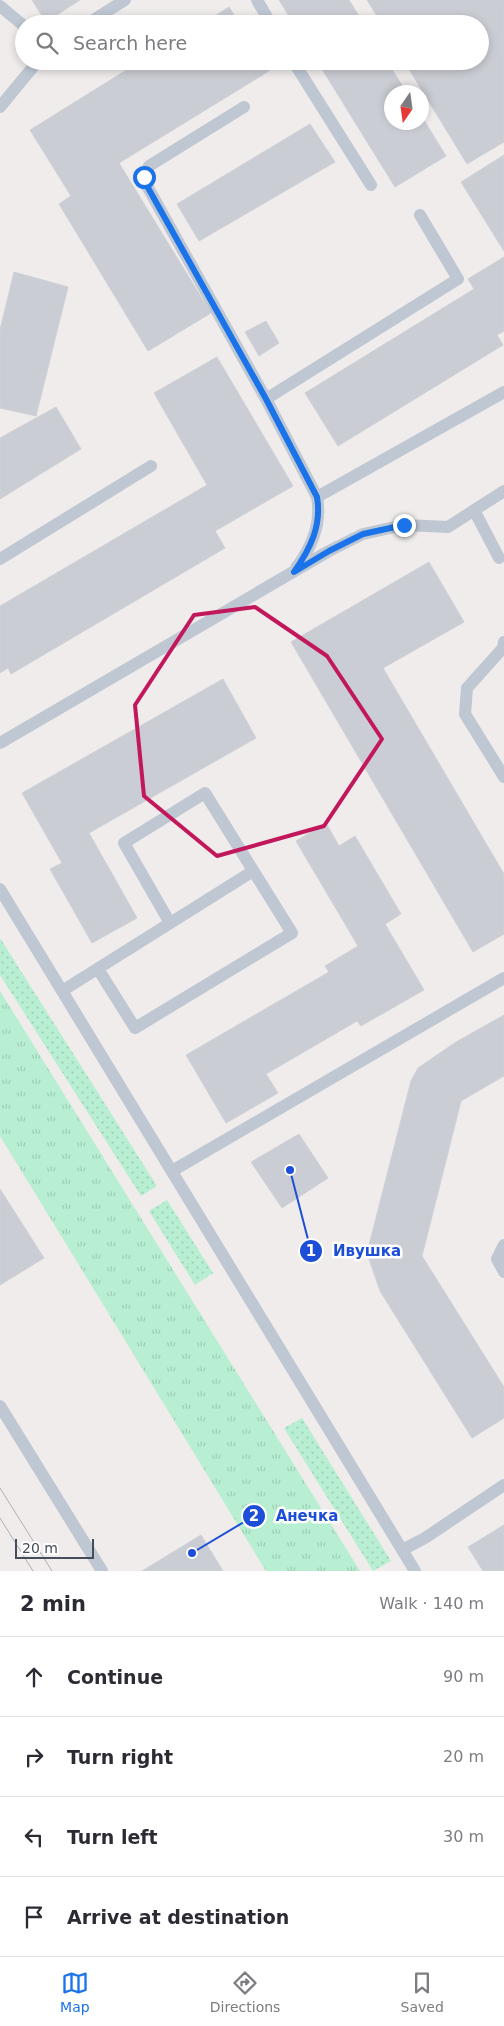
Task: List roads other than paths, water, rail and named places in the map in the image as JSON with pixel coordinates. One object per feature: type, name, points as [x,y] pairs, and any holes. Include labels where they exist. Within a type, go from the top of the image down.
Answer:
[{"type":"lane","points":[[101,15],[125,0]]},
{"type":"lane","points":[[256,0],[265,15]]},
{"type":"lane","points":[[0,6],[15,18]]},
{"type":"lane","points":[[0,107],[31,70]]},
{"type":"lane","points":[[300,70],[371,185]]},
{"type":"lane","points":[[244,108],[149,166],[144,177],[147,186],[266,399],[317,497],[319,509],[316,532],[306,555],[294,572]]},
{"type":"lane","points":[[266,399],[458,279],[420,215]]},
{"type":"lane","points":[[317,497],[504,392]]},
{"type":"lane","points":[[0,559],[152,466]]},
{"type":"lane","points":[[0,743],[329,551],[363,534],[404,525],[448,527],[504,491]]},
{"type":"lane","points":[[474,510],[499,558]]},
{"type":"lane","points":[[504,642],[503,648],[467,688],[465,714],[504,777]]},
{"type":"lane","points":[[98,969],[135,1028],[292,933],[205,792],[124,843],[170,923]]},
{"type":"lane","points":[[62,991],[253,871]]},
{"type":"lane","points":[[0,889],[415,1571]]},
{"type":"lane","points":[[172,1171],[504,978]]},
{"type":"lane","points":[[504,1245],[497,1259],[504,1272]]},
{"type":"lane","points":[[0,1406],[102,1571]]},
{"type":"lane","points":[[402,1550],[425,1538],[504,1485]]},
{"type":"tram line","points":[[0,1488],[52,1571]]},
{"type":"tram line","points":[[0,1518],[33,1571]]},
{"type":"place","name":"Ивушка","points":[[290,1170]]},
{"type":"place","name":"Анечка","points":[[192,1553]]}]
